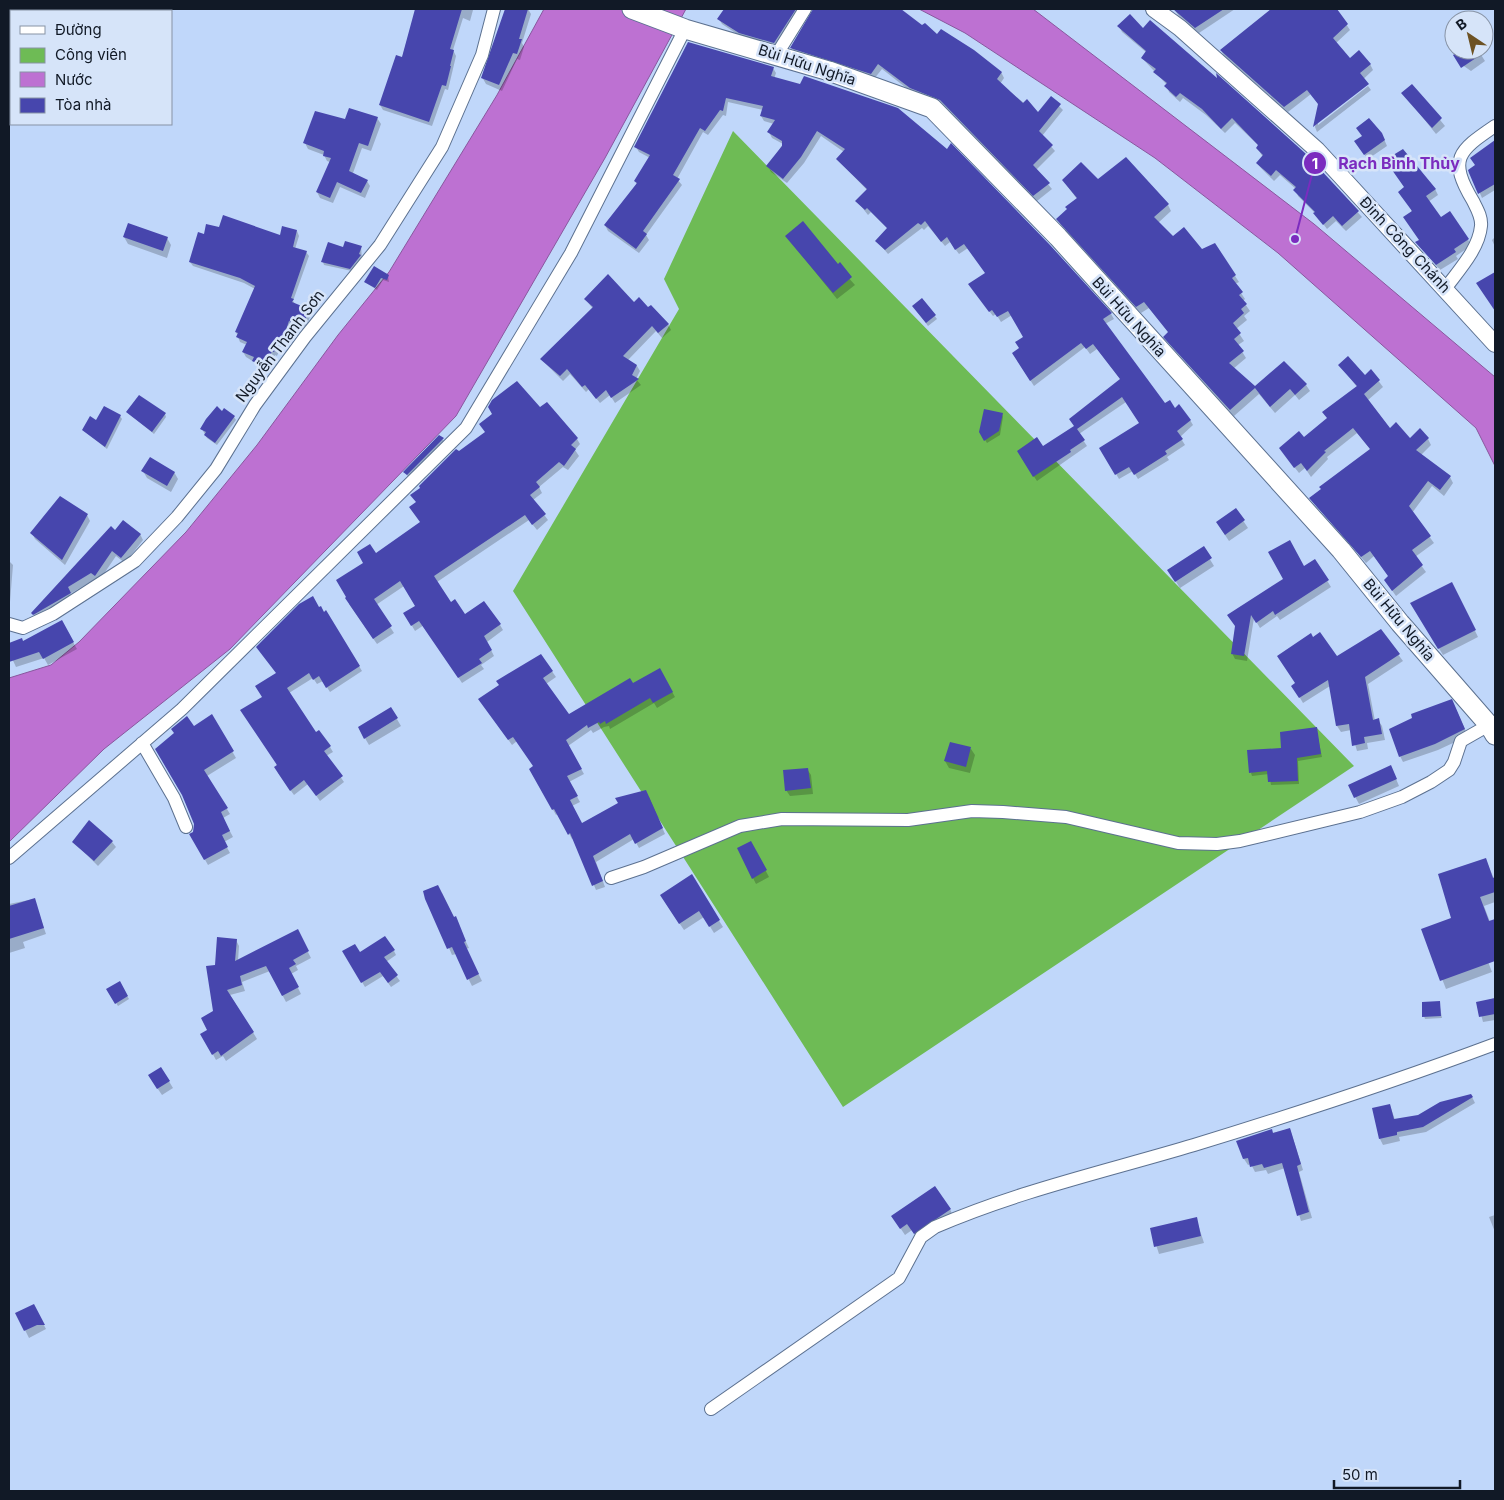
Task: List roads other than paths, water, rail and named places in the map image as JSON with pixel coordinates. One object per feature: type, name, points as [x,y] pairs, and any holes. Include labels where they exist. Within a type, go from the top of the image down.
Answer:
[{"type":"main road","name":"Bùi Hữu Nghĩa","points":[[632,9],[681,27],[777,54],[932,108],[1058,237],[1341,550],[1400,623],[1492,730]]},
{"type":"street","name":"Nguyễn Thanh Sơn","points":[[9,624],[23,628],[53,614],[135,561],[177,516],[216,469],[255,405],[294,352],[380,245],[442,147],[482,55],[494,9]]},
{"type":"street","points":[[777,54],[805,9]]},
{"type":"street","name":"Đinh Công Chánh","points":[[1154,9],[1180,28],[1317,150],[1495,344]]},
{"type":"street","points":[[9,858],[182,709],[466,428],[571,253],[681,27]]},
{"type":"street","points":[[1445,289],[1468,258],[1478,237],[1481,224],[1476,206],[1461,181],[1458,172],[1459,160],[1467,147],[1495,126]]},
{"type":"street","points":[[611,878],[644,867],[740,826],[782,819],[908,820],[972,811],[1003,812],[1066,817],[1178,842],[1217,844],[1240,842],[1360,812],[1402,797],[1432,782],[1449,770],[1454,762],[1461,741],[1492,730]]},
{"type":"street","points":[[142,743],[174,798],[186,827]]},
{"type":"street","points":[[711,1409],[899,1278],[921,1237],[935,1227],[1058,1182],[1192,1145],[1351,1096],[1495,1044]]},
{"type":"water","points":[[544,9],[686,9],[605,158],[456,416],[230,649],[104,749],[9,842],[9,678],[51,665],[79,642],[186,532],[257,445],[338,335],[389,272],[497,95]]},
{"type":"water","points":[[919,9],[1033,9],[1314,224],[1495,377],[1495,466],[1476,428],[1278,253],[1155,158],[965,33]]},
{"type":"place","name":"Rạch Bình Thủy","points":[[1295,239]]}]
